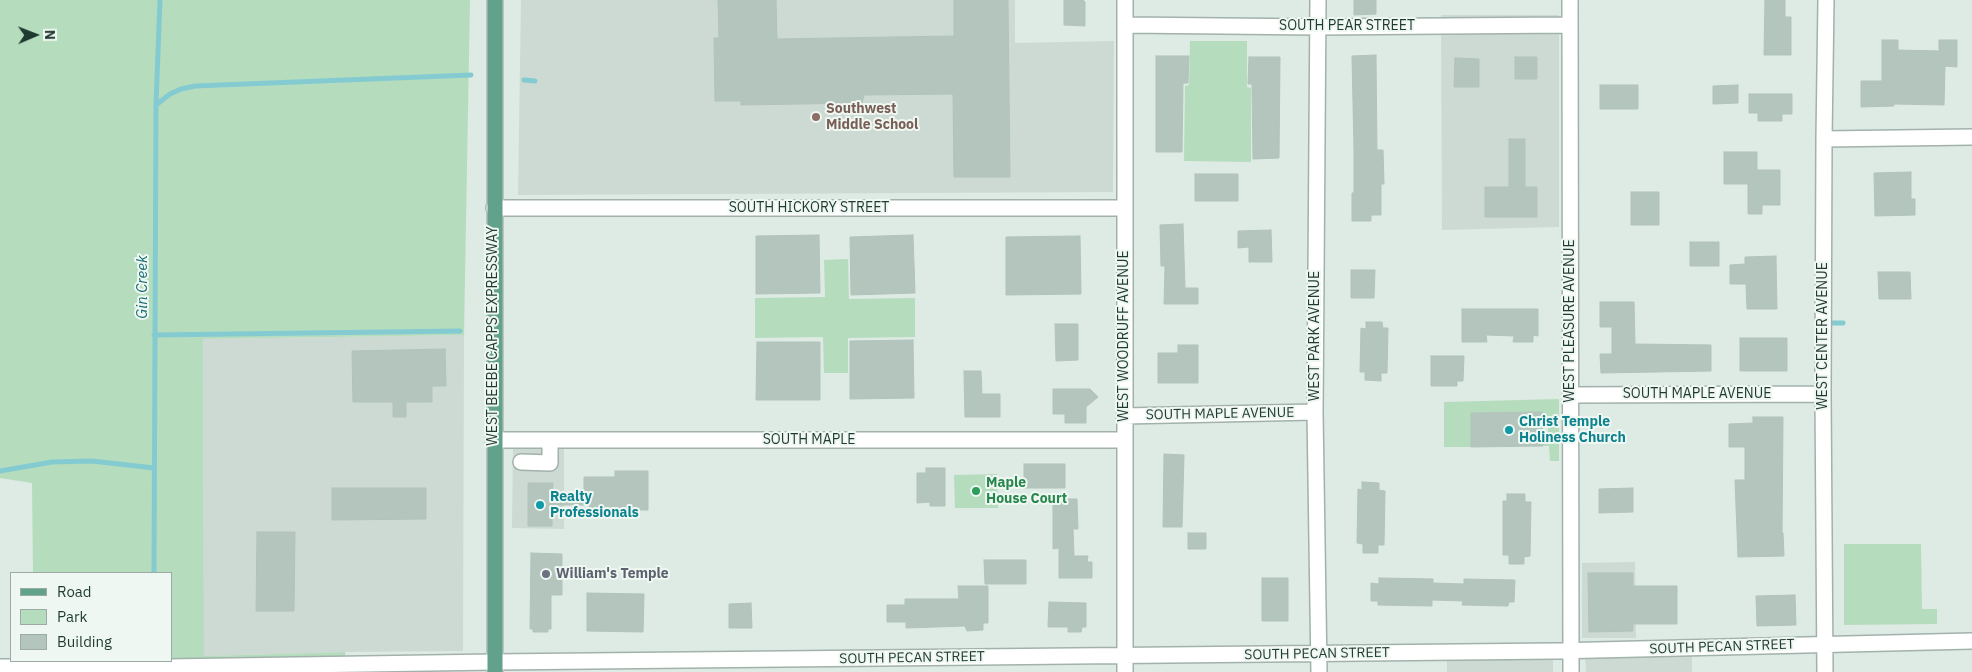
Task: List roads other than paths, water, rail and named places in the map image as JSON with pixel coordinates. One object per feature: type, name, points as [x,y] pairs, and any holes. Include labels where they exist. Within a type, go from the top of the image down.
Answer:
[{"type":"main road","name":"WEST BEEBE CAPPS EXPRESSWAY","points":[[494,667],[495,0]]},
{"type":"street","name":"WEST WOODRUFF AVENUE","points":[[1125,0],[1125,672]]},
{"type":"street","name":"WEST PARK AVENUE","points":[[1318,0],[1315,412],[1319,672]]},
{"type":"street","name":"WEST PLEASURE AVENUE","points":[[1570,0],[1571,672]]},
{"type":"street","name":"WEST CENTER AVENUE","points":[[1825,672],[1823,394],[1826,0]]},
{"type":"street","name":"SOUTH PEAR STREET","points":[[1125,25],[1318,27],[1570,25]]},
{"type":"street","points":[[1824,139],[1972,137]]},
{"type":"street","name":"SOUTH HICKORY STREET","points":[[494,208],[1124,208]]},
{"type":"street","name":"SOUTH MAPLE AVENUE","points":[[1571,395],[1823,394]]},
{"type":"street","name":"SOUTH MAPLE AVENUE","points":[[1124,416],[1315,412]]},
{"type":"street","name":"SOUTH MAPLE","points":[[494,440],[1124,440]]},
{"type":"street","points":[[521,462],[550,463],[550,440]]},
{"type":"street","name":"SOUTH PECAN STREET","points":[[0,667],[494,667],[1125,656],[1571,651],[1824,643],[1972,641]]},
{"type":"waterway","name":"Gin Creek","points":[[154,572],[156,105],[160,0]]},
{"type":"waterway","points":[[156,105],[170,94],[195,86],[471,75]]},
{"type":"waterway","points":[[524,80],[535,81]]},
{"type":"waterway","points":[[1833,323],[1843,323]]},
{"type":"waterway","points":[[154,335],[460,331]]},
{"type":"waterway","points":[[0,471],[52,462],[92,461],[154,468]]},
{"type":"place","name":"Southwest Middle School","points":[[816,117]]},
{"type":"place","name":"Christ Temple Holiness Church","points":[[1509,430]]},
{"type":"place","name":"Maple House Court","points":[[976,491]]},
{"type":"place","name":"Realty Professionals","points":[[540,505]]},
{"type":"place","name":"William's Temple","points":[[546,574]]}]
